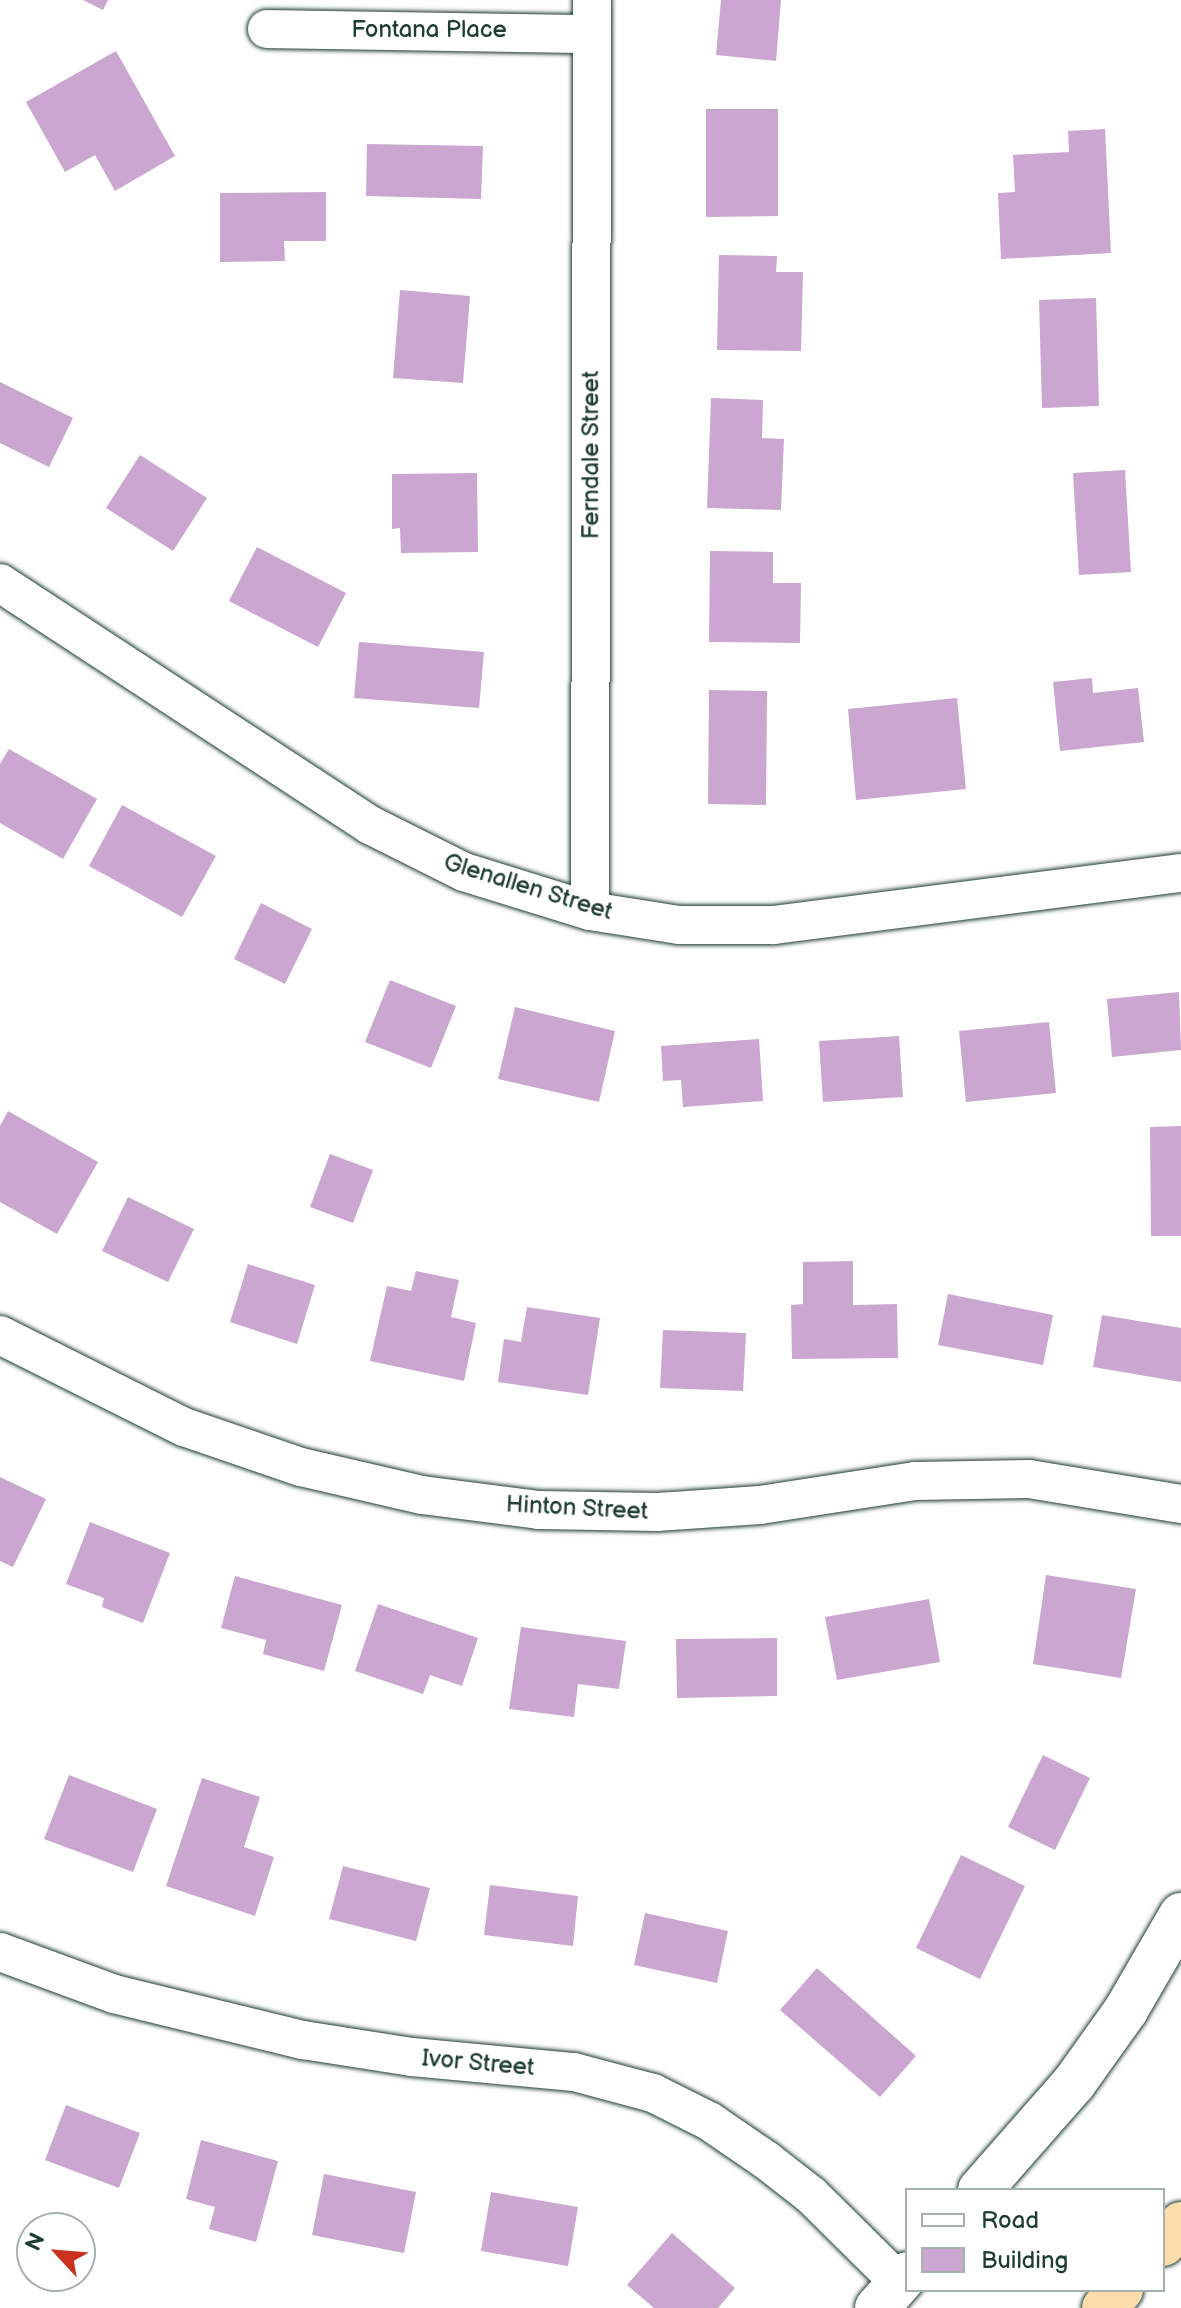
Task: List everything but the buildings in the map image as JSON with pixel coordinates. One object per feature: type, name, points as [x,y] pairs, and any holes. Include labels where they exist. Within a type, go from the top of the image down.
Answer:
[{"type":"highway","points":[[1165,2242],[1181,2224]]},
{"type":"highway","points":[[1104,2308],[1119,2292]]},
{"type":"street","name":"Fontana Place","points":[[267,29],[592,17]]},
{"type":"street","name":"Ferndale Street","points":[[590,911],[592,17]]},
{"type":"street","name":"Glenallen Street","points":[[0,583],[370,825],[464,872],[590,911],[679,925],[774,925],[1181,873]]},
{"type":"street","name":"Hinton Street","points":[[0,1335],[184,1427],[301,1467],[422,1495],[539,1510],[657,1512],[760,1505],[915,1481],[1029,1479],[1181,1504]]},
{"type":"street","points":[[982,2188],[1074,2083],[1126,2010],[1181,1915]]},
{"type":"street","name":"Ivor Street","points":[[0,1952],[114,1994],[276,2035],[412,2057],[574,2072],[653,2093],[709,2121],[811,2195],[895,2288]]}]
